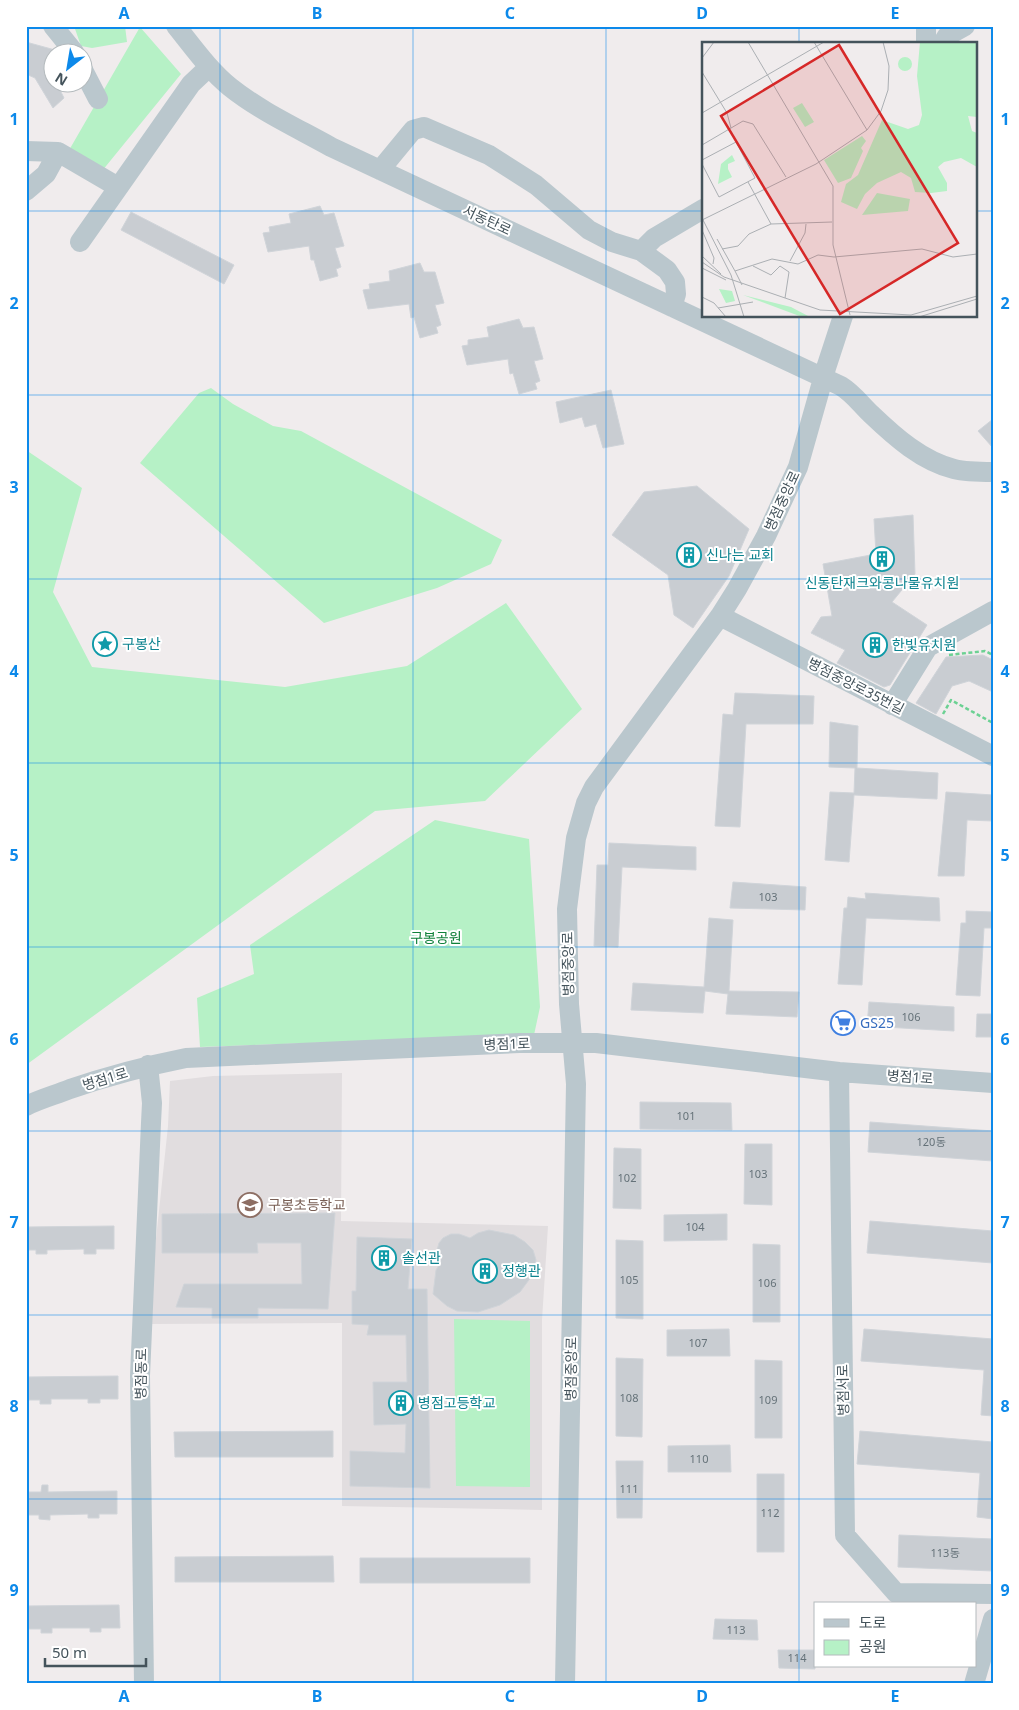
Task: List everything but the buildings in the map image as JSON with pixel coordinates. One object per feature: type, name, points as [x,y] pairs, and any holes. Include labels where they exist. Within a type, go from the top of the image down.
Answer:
[{"type":"street","points":[[53,26],[66,42]]},
{"type":"street","name":"서동탄로","points":[[176,26],[209,67],[230,87],[252,103],[330,147],[842,386],[851,392],[885,427],[931,461],[956,470],[993,472]]},
{"type":"street","points":[[926,26],[926,42]]},
{"type":"street","points":[[932,42],[936,26]]},
{"type":"street","points":[[943,42],[947,36],[966,26]]},
{"type":"street","points":[[80,242],[191,84],[209,67]]},
{"type":"street","points":[[92,87],[98,99]]},
{"type":"street","points":[[380,170],[413,130],[424,127],[489,155],[536,185],[589,230],[612,242],[641,252],[667,270],[675,282],[676,294],[672,307]]},
{"type":"street","points":[[26,151],[58,152],[118,187]]},
{"type":"street","points":[[26,191],[46,174],[58,152]]},
{"type":"street","points":[[641,252],[654,238],[702,209]]},
{"type":"street","name":"병점중앙로","points":[[565,1684],[576,1084],[569,1004],[567,909],[576,838],[580,819],[594,787],[720,616],[737,590],[766,536],[798,466],[842,318]]},
{"type":"street","points":[[892,705],[928,647],[993,610]]},
{"type":"street","name":"병점중앙로35번길","points":[[720,616],[993,756]]},
{"type":"street","name":"병점1로","points":[[26,1106],[97,1080],[186,1058],[519,1043],[596,1043],[839,1072],[993,1083]]},
{"type":"street","name":"병점동로","points":[[144,1684],[140,1376],[152,1102],[148,1066]]},
{"type":"street","name":"병점서로","points":[[839,1072],[845,1535],[896,1593],[993,1594]]},
{"type":"street","points":[[974,1684],[993,1619]]},
{"type":"path","points":[[943,656],[985,651],[993,655]]},
{"type":"path","points":[[939,720],[951,700],[993,722]]},
{"type":"shaded area","points":[[342,1073],[341,1221],[548,1226],[542,1320],[542,1510],[342,1506],[342,1323],[147,1324],[168,1126],[170,1081],[213,1076]]},
{"type":"green space","points":[[74,26],[125,26],[127,42],[92,48],[92,42],[80,42]]},
{"type":"green space","points":[[140,27],[181,74],[102,171],[68,152]]},
{"type":"green space","points":[[211,388],[233,404],[273,426],[301,431],[502,540],[491,564],[437,588],[324,623],[140,463],[199,393]]},
{"type":"green space","points":[[26,450],[82,488],[53,592],[92,667],[285,687],[407,666],[506,603],[582,709],[485,801],[375,811],[26,1065]]},
{"type":"green space","name":"구봉공원","points":[[435,820],[529,839],[540,1007],[534,1035],[200,1047],[197,998],[254,974],[250,945]]},
{"type":"green space","points":[[454,1319],[530,1321],[530,1487],[456,1486]]},
{"type":"place","name":"신나는 교회","points":[[689,555]]},
{"type":"place","name":"신동탄재크와콩나물유치원","points":[[882,559]]},
{"type":"place","name":"구봉산","points":[[105,644]]},
{"type":"place","name":"한빛유치원","points":[[875,645]]},
{"type":"place","name":"GS25","points":[[843,1023]]},
{"type":"place","name":"구봉초등학교","points":[[250,1205]]},
{"type":"place","name":"솔선관","points":[[384,1258]]},
{"type":"place","name":"정행관","points":[[485,1271]]},
{"type":"place","name":"병점고등학교","points":[[401,1403]]}]
